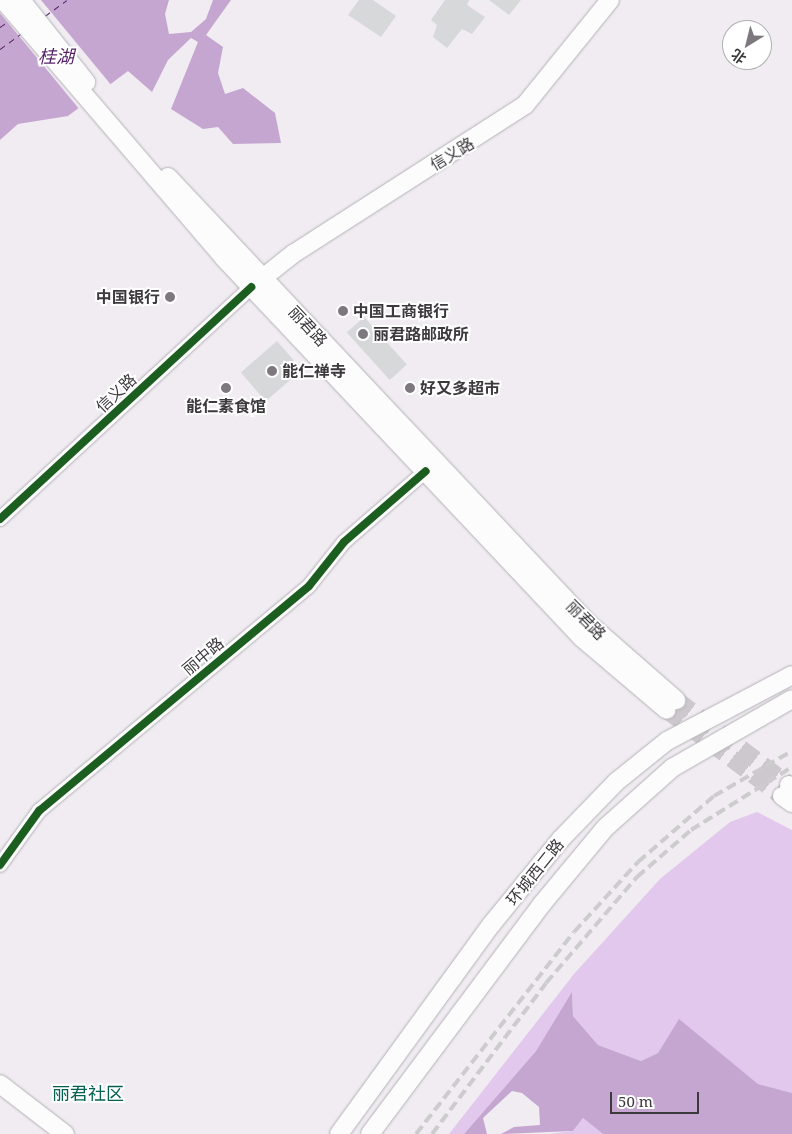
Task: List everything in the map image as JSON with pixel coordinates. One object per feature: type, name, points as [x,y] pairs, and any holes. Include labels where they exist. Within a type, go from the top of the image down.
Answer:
[{"type":"main road","points":[[3,0],[96,104]]},
{"type":"main road","name":"丽君路","points":[[21,0],[96,104],[426,471],[582,638],[672,705],[589,624],[257,282]]},
{"type":"main road","name":"信义路","points":[[257,282],[525,106],[610,0]]},
{"type":"main road","name":"环城西二路","points":[[339,1134],[491,926],[561,838],[616,782],[667,741],[792,675]]},
{"type":"main road","name":"环城西二路","points":[[370,1134],[542,904],[605,828],[672,768],[792,699]]},
{"type":"main road","points":[[0,1084],[66,1134]]},
{"type":"street","name":"信义路","points":[[0,519],[257,282]]},
{"type":"street","name":"丽中路","points":[[0,865],[40,811],[309,586],[344,542],[426,471]]},
{"type":"shaded area","points":[[757,812],[792,830],[792,1093],[758,1084],[679,1020],[658,1053],[641,1061],[598,1045],[573,1016],[572,993],[536,1051],[464,1134],[449,1134],[574,974],[660,879],[730,822]]},
{"type":"shaded area","points":[[583,1118],[603,1134],[549,1134],[573,1131]]},
{"type":"water","name":"桂湖","points":[[0,0],[169,0],[165,14],[169,34],[191,32],[206,19],[213,0],[231,0],[206,35],[223,47],[218,73],[225,94],[243,88],[275,113],[281,143],[233,144],[218,127],[203,129],[171,109],[198,42],[191,38],[168,60],[152,92],[128,71],[68,116],[18,124],[0,140]]},
{"type":"water","points":[[572,992],[573,1016],[598,1045],[641,1061],[658,1053],[679,1019],[758,1084],[792,1093],[792,1134],[603,1134],[583,1118],[573,1131],[501,1134],[514,1127],[540,1125],[539,1107],[522,1093],[512,1091],[483,1118],[487,1134],[464,1134],[536,1051]]},
{"type":"pier","points":[[0,0],[41,0],[112,86],[80,110],[0,13]]},
{"type":"building","points":[[359,0],[373,0],[396,16],[381,37],[348,15]]},
{"type":"building","points":[[445,0],[469,0],[467,5],[485,17],[472,34],[462,29],[447,48],[433,37],[437,25],[431,20]]},
{"type":"building","points":[[489,0],[521,0],[509,15]]},
{"type":"building","points":[[364,317],[407,365],[390,380],[347,332]]},
{"type":"building","name":"能仁禅寺","points":[[277,341],[302,370],[266,401],[241,372]]},
{"type":"ferry route","points":[[45,16],[67,0]]},
{"type":"ferry route","points":[[0,27],[10,20]]},
{"type":"ferry route","points":[[0,49],[22,33]]},
{"type":"tunnel","points":[[676,700],[789,785]]},
{"type":"tunnel","points":[[667,710],[782,796]]},
{"type":"railway","points":[[416,1134],[574,932],[638,862],[714,796],[792,751]]},
{"type":"railway","points":[[432,1134],[546,983],[637,877],[691,830],[792,767]]},
{"type":"cycle path","points":[[0,519],[251,287]]},
{"type":"cycle path","points":[[0,865],[39,811],[309,586],[344,542],[426,471]]},
{"type":"place","name":"中国银行","points":[[170,297]]},
{"type":"place","name":"中国工商银行","points":[[343,311]]},
{"type":"place","name":"丽君路邮政所","points":[[363,334]]},
{"type":"place","name":"能仁禅寺","points":[[272,371]]},
{"type":"place","name":"能仁素食馆","points":[[226,388]]},
{"type":"place","name":"好又多超市","points":[[410,388]]},
{"type":"district","name":"丽君社区","points":[[88,1093]]}]
